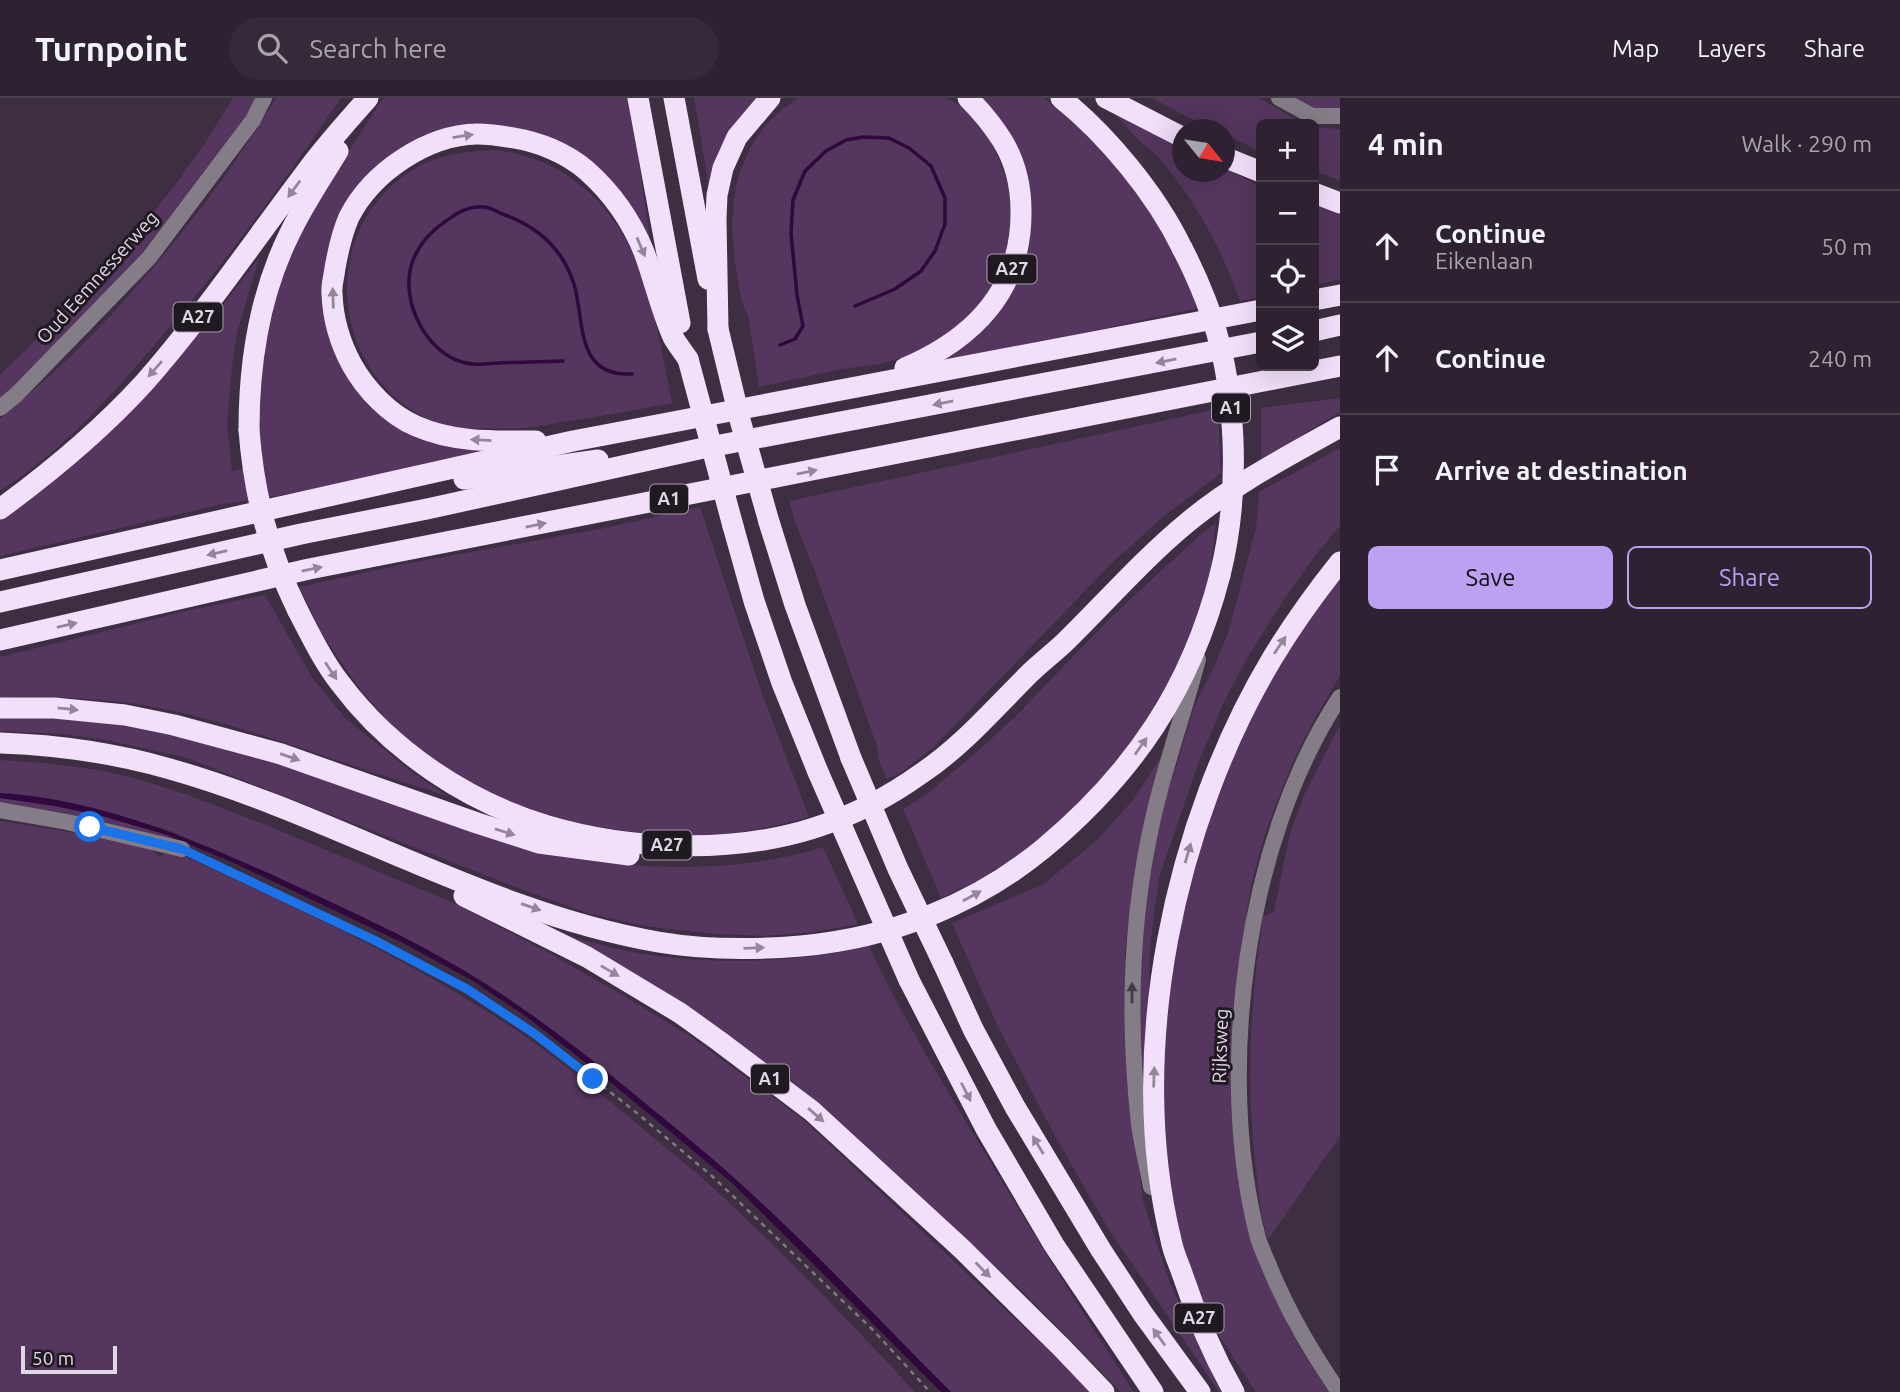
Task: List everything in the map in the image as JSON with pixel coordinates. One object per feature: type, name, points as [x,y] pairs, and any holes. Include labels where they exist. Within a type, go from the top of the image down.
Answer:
[{"type":"highway","name":"A27","points":[[369,98],[307,200],[274,270],[260,315],[249,390],[249,430],[255,485],[263,520],[284,582],[298,611],[320,654],[339,683],[405,750],[449,781],[491,804],[550,827],[617,841],[665,845],[712,846],[770,839],[814,828],[855,812],[924,772],[1063,644]]},
{"type":"highway","name":"A27","points":[[0,509],[76,449],[143,384],[246,255],[307,170],[369,98]]},
{"type":"highway","points":[[638,98],[678,336],[688,359],[754,601],[782,683],[909,980],[986,1129],[1062,1256],[1153,1392]]},
{"type":"highway","name":"A27","points":[[674,98],[718,329],[740,420],[795,605],[851,758],[898,869],[973,1029],[1015,1107],[1136,1304],[1200,1392]]},
{"type":"highway","name":"A27","points":[[718,329],[716,219],[720,181],[737,138],[769,98]]},
{"type":"highway","name":"A27","points":[[871,383],[931,357],[959,339],[992,304],[1010,275],[1018,251],[1021,195],[1003,142],[988,118],[968,98]]},
{"type":"highway","name":"A1","points":[[0,743],[71,748],[172,769],[284,808],[495,895],[617,933],[660,942],[740,948],[813,945],[860,938],[906,925],[959,903],[998,882],[1076,821],[1136,753],[1168,706],[1196,649],[1213,604],[1228,542],[1232,507],[1234,459],[1231,412],[1221,352],[1207,303],[1161,209],[1118,154],[1061,98]]},
{"type":"highway","points":[[1106,98],[1172,132]]},
{"type":"highway","name":"A1","points":[[573,441],[477,441],[444,436],[415,426],[390,410],[370,392],[342,346],[334,317],[331,291],[338,249],[350,216],[371,186],[416,150],[456,136],[500,135],[533,141],[559,153],[584,169],[606,189],[632,226],[678,336]]},
{"type":"highway","points":[[1235,161],[1256,170]]},
{"type":"highway","points":[[1319,195],[1340,203]]},
{"type":"highway","points":[[1319,299],[1340,295]]},
{"type":"highway","name":"A1","points":[[0,570],[573,441],[1256,311]]},
{"type":"highway","points":[[1319,330],[1340,325]]},
{"type":"highway","name":"A1","points":[[0,602],[699,449],[1256,343]]},
{"type":"highway","name":"A1","points":[[0,640],[309,569],[1340,366]]},
{"type":"highway","points":[[0,708],[54,708],[125,715],[174,724],[281,754],[539,843],[592,851],[684,858],[765,847],[859,819],[934,773],[1017,698],[1063,644],[1188,522],[1258,473],[1340,427]]},
{"type":"highway","name":"A1","points":[[282,507],[571,463],[699,449]]},
{"type":"highway","name":"A27","points":[[1234,1392],[1205,1333],[1171,1242],[1156,1151],[1153,1102],[1160,995],[1167,942],[1182,878],[1199,819],[1218,768],[1272,657],[1340,562]]},
{"type":"highway","name":"A1","points":[[376,847],[452,890],[587,957],[680,1013],[764,1074],[812,1111],[962,1249],[1104,1392]]},
{"type":"street","name":"Oud Eemnesserweg","points":[[0,408],[17,394],[149,258],[253,120],[264,98]]},
{"type":"street","points":[[1279,98],[1312,117],[1340,116]]},
{"type":"street","points":[[1171,1242],[1155,1206],[1140,1127],[1133,1057],[1134,947],[1152,823],[1213,604]]},
{"type":"street","name":"Rijksweg","points":[[1339,1392],[1315,1357],[1282,1299],[1259,1239],[1245,1166],[1239,1088],[1243,991],[1251,933],[1265,869],[1281,816],[1305,760],[1340,697]]},
{"type":"street","points":[[0,810],[67,822],[182,849]]},
{"type":"path","points":[[182,849],[456,982],[535,1034],[632,1109],[712,1176],[873,1330],[930,1392]]},
{"type":"shaded area","points":[[233,98],[259,98],[191,197],[120,283],[0,403],[0,375],[65,311],[135,234],[203,146]]},
{"type":"shaded area","points":[[276,98],[341,98],[226,258],[134,369],[62,443],[0,491],[0,419],[72,355],[155,265],[232,166]]},
{"type":"shaded area","points":[[383,98],[630,98],[652,254],[589,171],[485,127],[364,183],[326,321],[417,436],[439,445],[461,449],[497,450],[446,463],[219,505],[0,556],[0,517],[158,381],[259,258],[238,330],[227,423],[232,471],[262,464],[259,426],[264,350],[282,274],[296,239],[322,193]]},
{"type":"shaded area","points":[[694,98],[760,98],[713,212]]},
{"type":"shaded area","points":[[798,98],[947,98],[966,109],[992,141],[1009,186],[1012,233],[1003,269],[983,302],[964,323],[922,352],[880,364],[842,369],[759,387],[748,315],[741,298],[736,269],[733,206],[742,166],[751,147],[777,114]]},
{"type":"shaded area","points":[[982,98],[1044,98],[1099,147],[1158,216],[1190,282],[1198,308],[936,362],[972,335],[1029,221]]},
{"type":"shaded area","points":[[1152,98],[1259,98],[1295,119],[1256,119],[1256,150],[1235,139],[1235,119],[1191,119]]},
{"type":"shaded area","points":[[1291,98],[1340,98],[1340,113],[1308,108]]},
{"type":"shaded area","points":[[1115,114],[1172,142],[1172,175],[1157,156]]},
{"type":"shaded area","points":[[1319,127],[1340,129],[1340,180],[1319,173]]},
{"type":"shaded area","points":[[499,150],[535,159],[555,168],[585,189],[608,213],[626,241],[651,302],[672,403],[532,427],[455,429],[407,407],[377,378],[357,343],[348,304],[349,264],[362,226],[385,192],[421,165],[449,155]]},
{"type":"shaded area","points":[[1235,173],[1256,184],[1256,298],[1240,301],[1216,244],[1178,182],[1235,182]]},
{"type":"shaded area","points":[[1319,206],[1340,212],[1340,279],[1319,284]]},
{"type":"shaded area","points":[[1340,398],[1340,412],[1261,460],[1261,408]]},
{"type":"shaded area","points":[[1218,409],[1221,473],[1164,516],[1113,562],[933,748],[900,773],[887,779],[789,501]]},
{"type":"shaded area","points":[[1340,448],[1340,526],[1281,604],[1224,702],[1198,764],[1159,878],[1150,947],[1147,1084],[1141,1084],[1140,942],[1155,835],[1194,707],[1229,630],[1256,528],[1259,492]]},
{"type":"shaded area","points":[[700,507],[763,696],[809,817],[742,832],[673,836],[592,826],[586,828],[513,808],[415,750],[363,693],[343,665],[322,634],[299,587],[404,564],[600,529]]},
{"type":"shaded area","points":[[1216,523],[1210,575],[1188,647],[1143,728],[1091,794],[1065,820],[1011,860],[974,883],[941,898],[903,809],[927,794],[977,752],[1017,715],[1109,619]]},
{"type":"shaded area","points":[[1340,567],[1340,676],[1292,764],[1264,837],[1251,886],[1238,975],[1252,1235],[1266,1277],[1284,1317],[1329,1392],[1256,1392],[1201,1308],[1184,1268],[1157,1099],[1180,906],[1236,738]]},
{"type":"shaded area","points":[[265,595],[312,677],[345,718],[412,772],[449,797],[254,733],[171,710],[90,699],[0,698],[0,657],[190,610]]},
{"type":"shaded area","points":[[0,715],[73,716],[199,737],[617,864],[721,866],[773,859],[823,847],[858,924],[813,932],[765,936],[715,934],[652,927],[587,913],[187,758],[106,740],[63,734],[0,731]]},
{"type":"shaded area","points":[[1340,725],[1340,1136],[1268,1240],[1253,1145],[1250,1080],[1252,1014],[1263,917],[1274,911],[1290,834],[1305,793]]},
{"type":"shaded area","points":[[1167,748],[1149,803],[1135,869],[1125,952],[1129,1086],[1143,1201],[1169,1280],[1221,1392],[1108,1228],[1077,1175],[996,1023],[952,923],[1044,884],[1096,841],[1132,801]]},
{"type":"shaded area","points":[[0,760],[99,770],[185,794],[456,904],[624,996],[690,1036],[804,1120],[1090,1392],[951,1392],[742,1185],[607,1072],[486,984],[260,870],[168,830],[67,802],[0,793]]},
{"type":"shaded area","points":[[0,793],[73,803],[178,835],[246,863],[386,928],[489,986],[591,1059],[728,1172],[822,1261],[951,1392],[941,1392],[732,1183],[603,1076],[524,1015],[473,981],[401,942],[234,863],[167,835],[102,816],[0,798]]},
{"type":"shaded area","points":[[0,798],[102,816],[167,835],[180,846],[0,804]]},
{"type":"shaded area","points":[[0,821],[127,841],[149,848],[160,857],[165,851],[175,852],[345,932],[468,1000],[560,1062],[706,1181],[799,1271],[915,1392],[0,1392]]},
{"type":"shaded area","points":[[534,921],[571,936],[621,950],[677,958],[766,960],[822,955],[869,946],[941,1080],[1134,1392],[1121,1392],[1024,1293],[823,1106],[767,1065]]},
{"type":"waterway","points":[[780,345],[795,339],[803,326],[791,233],[793,200],[805,171],[826,151],[846,140],[863,137],[889,138],[909,148],[931,166],[945,198],[945,224],[935,251],[921,271],[895,289],[855,306]]},
{"type":"waterway","points":[[563,361],[470,364],[451,357],[437,347],[417,318],[409,284],[411,267],[417,252],[430,235],[442,224],[469,208],[490,208],[528,226],[548,241],[569,272],[574,284],[582,330],[592,357],[600,367],[614,373],[632,374]]},
{"type":"route","points":[[90,827],[182,849],[374,940],[467,989],[535,1034],[593,1079]]}]
